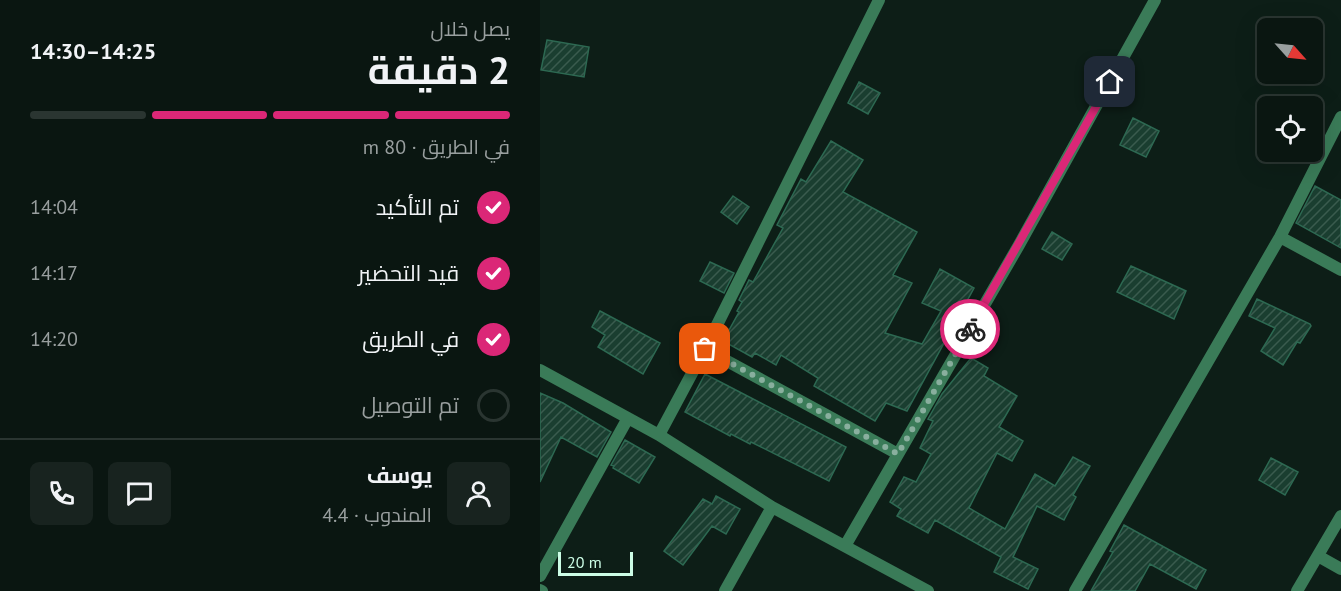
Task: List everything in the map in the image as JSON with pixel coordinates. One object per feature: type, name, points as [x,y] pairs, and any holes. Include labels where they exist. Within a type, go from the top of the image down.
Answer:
[{"type":"street","points":[[659,435],[705,349],[879,0]]},
{"type":"street","points":[[845,546],[1019,245],[1155,0]]},
{"type":"street","points":[[1075,591],[1280,237],[1341,117]]},
{"type":"street","points":[[1280,237],[1341,270]]},
{"type":"street","points":[[705,349],[898,454]]},
{"type":"street","points":[[540,370],[659,435],[772,507],[928,591]]},
{"type":"street","points":[[540,576],[628,418]]},
{"type":"street","points":[[725,591],[772,507]]},
{"type":"street","points":[[1298,591],[1341,516]]},
{"type":"street","points":[[1318,556],[1341,569]]},
{"type":"building","points":[[547,40],[589,47],[584,77],[541,70]]},
{"type":"building","points":[[859,82],[880,93],[868,114],[848,103]]},
{"type":"building","points":[[1133,118],[1159,131],[1146,157],[1120,145]]},
{"type":"building","points":[[831,141],[863,160],[843,192],[917,232],[893,275],[912,283],[885,333],[922,344],[941,311],[922,303],[940,269],[974,288],[907,411],[886,403],[875,421],[814,386],[818,378],[781,355],[776,365],[755,353],[752,357],[723,341],[739,312],[737,311],[742,302],[739,300],[749,280],[753,282],[783,228],[777,225],[801,179],[806,182]]},
{"type":"building","points":[[1315,186],[1341,200],[1341,248],[1296,223]]},
{"type":"building","points":[[733,196],[749,207],[737,224],[721,212]]},
{"type":"building","points":[[1052,232],[1072,244],[1062,260],[1042,249]]},
{"type":"building","points":[[710,262],[734,273],[724,293],[700,281]]},
{"type":"building","points":[[1131,266],[1186,291],[1174,319],[1117,292]]},
{"type":"building","points":[[1257,299],[1311,326],[1300,343],[1297,342],[1283,365],[1261,351],[1275,328],[1249,316]]},
{"type":"building","points":[[600,311],[660,343],[643,374],[598,347],[605,335],[592,327]]},
{"type":"building","points":[[971,358],[988,368],[984,376],[1017,396],[999,427],[1023,441],[1012,461],[997,453],[969,508],[1005,529],[1035,474],[1055,486],[1073,457],[1090,466],[1073,495],[1076,497],[1064,520],[1037,506],[1013,557],[1038,569],[1028,589],[994,572],[1001,557],[935,520],[928,533],[897,516],[901,509],[890,502],[904,477],[916,482],[931,454],[920,448],[933,421],[928,419],[942,394]]},
{"type":"building","points":[[705,374],[846,447],[829,481],[751,442],[750,444],[731,434],[730,436],[685,412]]},
{"type":"building","points":[[540,393],[563,403],[611,432],[597,457],[561,437],[540,482]]},
{"type":"building","points":[[625,440],[655,457],[639,483],[611,465]]},
{"type":"building","points":[[1271,458],[1298,472],[1285,495],[1259,480]]},
{"type":"building","points":[[716,496],[740,509],[726,534],[712,526],[683,565],[664,551],[703,499],[712,504]]},
{"type":"building","points":[[1124,525],[1206,570],[1196,589],[1150,564],[1135,591],[1091,591],[1113,552],[1110,551]]},
{"type":"way so far","points":[[705,349],[898,454],[970,329]]},
{"type":"route","points":[[970,329],[1110,82]]}]
